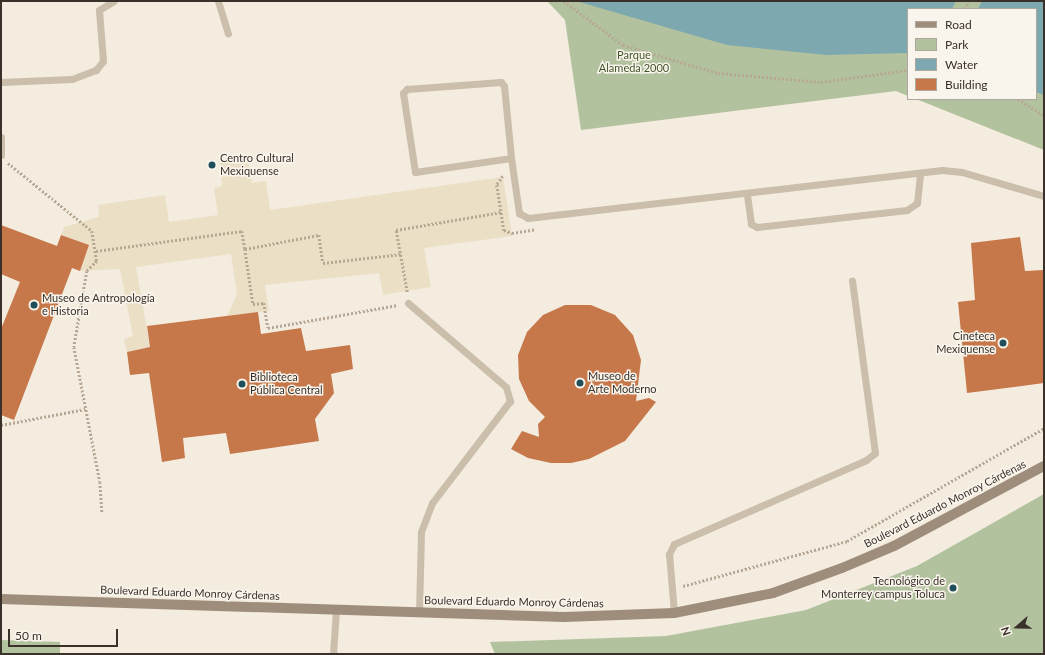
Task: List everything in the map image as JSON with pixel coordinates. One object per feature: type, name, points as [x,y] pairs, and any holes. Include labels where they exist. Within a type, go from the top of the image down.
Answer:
[{"type":"main road","name":"Boulevard Eduardo Monroy Cárdenas","points":[[1,599],[564,617],[674,613],[773,593],[842,568],[894,546],[1044,466]]},
{"type":"lane","points":[[1,82],[72,78],[96,70],[103,61],[99,10],[114,1]]},
{"type":"lane","points":[[218,1],[228,34]]},
{"type":"lane","points":[[511,158],[418,173],[414,170],[403,94],[407,89],[501,82],[508,120],[511,158],[518,208],[524,218],[747,195],[920,173],[962,172],[1044,196]]},
{"type":"lane","points":[[1,137],[1,156]]},
{"type":"lane","points":[[747,195],[751,224],[757,227],[908,210],[917,203],[920,173]]},
{"type":"lane","points":[[674,613],[669,554],[674,544],[866,460],[875,453],[852,281]]},
{"type":"lane","points":[[408,303],[506,387],[510,401],[432,503],[421,532],[419,612]]},
{"type":"lane","points":[[333,654],[336,610]]},
{"type":"path","points":[[564,1],[623,45],[718,73],[821,82],[907,70]]},
{"type":"path","points":[[1020,100],[1044,115]]},
{"type":"path","points":[[1,156],[92,231],[97,261],[87,271],[74,347],[100,482],[102,512]]},
{"type":"path","points":[[503,177],[497,185],[504,230],[512,233],[536,230]]},
{"type":"path","points":[[96,251],[242,231],[253,304],[264,303],[268,328],[408,303],[396,230],[501,212]]},
{"type":"path","points":[[245,249],[319,235],[323,263],[401,254]]},
{"type":"path","points":[[1,425],[86,409]]},
{"type":"path","points":[[677,587],[847,541],[1044,428]]},
{"type":"green space","name":"Parque Alameda 2000","points":[[547,1],[1044,1],[1044,150],[919,100],[1037,100],[1037,8],[907,8],[907,96],[896,91],[581,130],[565,20]]},
{"type":"green space","name":"Tecnológico de Monterrey campus Toluca","points":[[1044,494],[1044,654],[495,654],[490,642],[666,636],[806,610],[917,566]]},
{"type":"green space","points":[[1,640],[60,642],[60,654],[1,654]]},
{"type":"shaded area","points":[[248,158],[252,183],[266,181],[270,210],[503,177],[512,236],[424,248],[431,287],[383,295],[379,273],[265,285],[269,311],[227,316],[237,294],[231,254],[136,267],[150,347],[127,352],[124,339],[133,336],[120,269],[80,271],[89,245],[61,235],[64,227],[99,217],[98,205],[165,195],[169,222],[218,215],[214,188],[222,186],[220,163]]},
{"type":"water","points":[[576,1],[956,1],[952,8],[907,8],[907,53],[826,55],[727,45]]},
{"type":"water","points":[[982,1],[1044,1],[1044,95],[1037,92],[1037,8],[978,8]]},
{"type":"building","name":"Museo de Antropología e Historia","points":[[1,225],[57,246],[61,235],[89,245],[80,271],[72,268],[14,420],[1,415],[1,329],[20,282],[1,274]]},
{"type":"building","name":"Cineteca Mexiquense","points":[[1020,237],[1025,271],[1044,270],[1044,383],[967,393],[958,302],[975,300],[971,243]]},
{"type":"building","name":"Museo de Arte Moderno","points":[[565,305],[591,305],[615,315],[633,335],[641,360],[636,401],[649,398],[656,402],[625,441],[589,459],[571,463],[551,463],[528,458],[511,449],[522,431],[539,437],[538,424],[545,417],[529,401],[519,379],[518,355],[527,332],[543,315]]},
{"type":"building","name":"Biblioteca Pública Central","points":[[258,312],[261,334],[301,328],[306,351],[350,345],[353,369],[331,374],[334,393],[315,419],[319,441],[230,454],[226,433],[183,438],[185,458],[162,462],[149,373],[130,375],[127,352],[150,347],[147,326]]},
{"type":"place","name":"Centro Cultural Mexiquense","points":[[212,165]]},
{"type":"place","name":"Museo de Antropología e Historia","points":[[34,305]]},
{"type":"place","name":"Cineteca Mexiquense","points":[[1003,343]]},
{"type":"place","name":"Museo de Arte Moderno","points":[[580,383]]},
{"type":"place","name":"Biblioteca Pública Central","points":[[242,384]]},
{"type":"place","name":"Tecnológico de Monterrey campus Toluca","points":[[953,588]]}]
